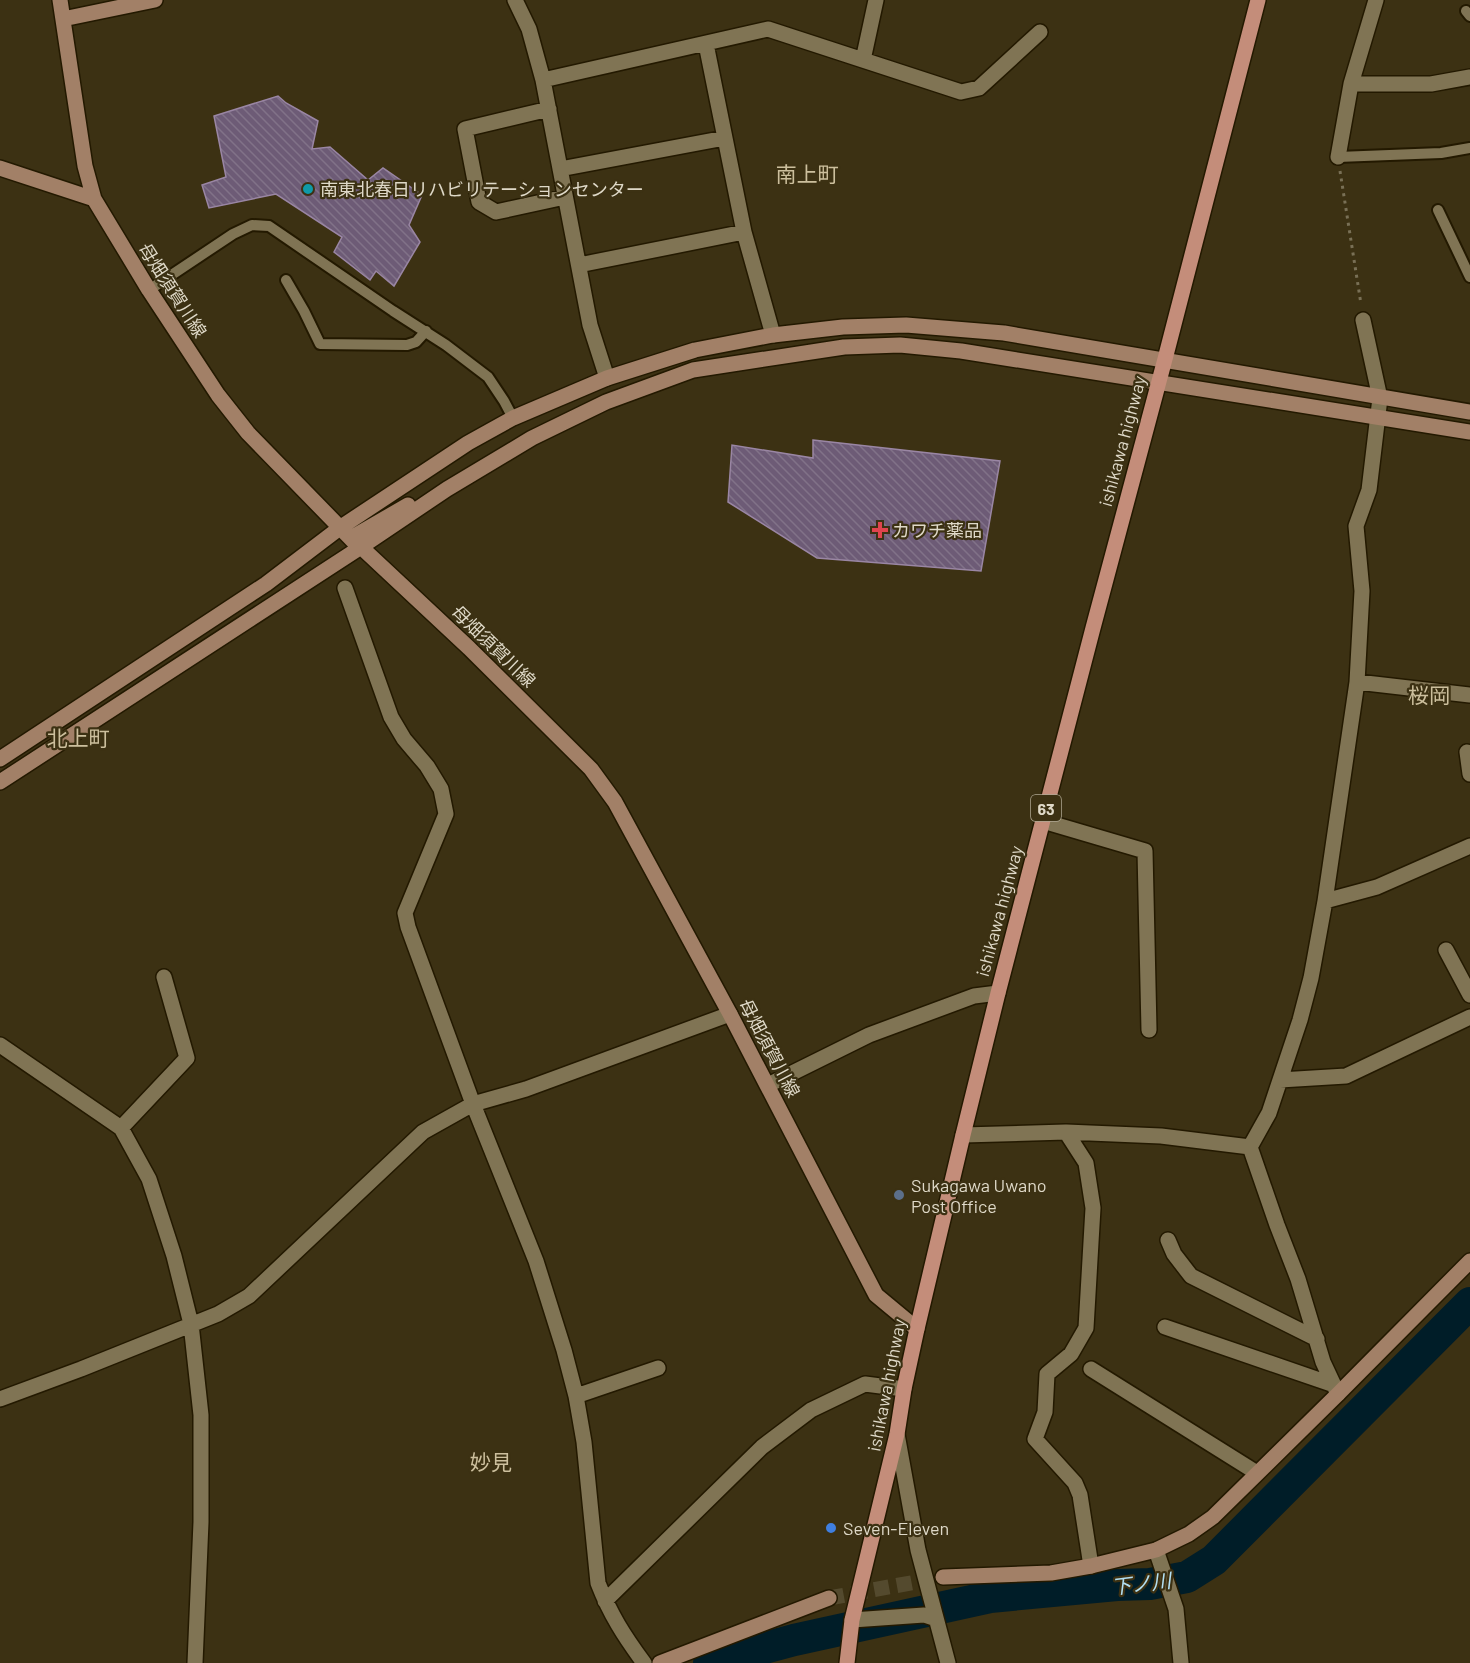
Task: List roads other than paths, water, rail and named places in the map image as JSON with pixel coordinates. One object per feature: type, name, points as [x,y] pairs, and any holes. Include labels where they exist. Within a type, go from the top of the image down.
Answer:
[{"type":"main road","name":"ishikawa highway","points":[[847,1663],[852,1620],[897,1434],[917,1329],[998,993],[1258,0]]},
{"type":"street","name":"母畑須賀川線","points":[[60,0],[85,166],[94,199],[149,290],[218,395],[248,433],[352,538],[469,648],[591,769],[615,802],[730,1014],[876,1295],[917,1329]]},
{"type":"street","points":[[63,19],[155,0]]},
{"type":"street","points":[[515,0],[529,29],[543,80],[590,325],[607,378]]},
{"type":"street","points":[[863,60],[876,0]]},
{"type":"street","points":[[1338,158],[1351,84],[1376,0]]},
{"type":"street","points":[[543,80],[768,29],[961,92],[979,88],[1040,32]]},
{"type":"street","points":[[706,44],[744,232],[773,335]]},
{"type":"street","points":[[1351,84],[1431,84],[1470,77]]},
{"type":"street","points":[[549,109],[465,129],[479,202],[496,212],[565,197]]},
{"type":"street","points":[[560,169],[725,138]]},
{"type":"street","points":[[0,168],[94,199]]},
{"type":"street","points":[[579,266],[744,232]]},
{"type":"street","points":[[1336,1390],[1323,1362],[1298,1279],[1250,1147],[1269,1113],[1300,1020],[1311,978],[1326,901],[1357,682],[1362,591],[1356,526],[1369,490],[1380,398],[1364,320]]},
{"type":"street","points":[[266,584],[308,571],[468,443],[513,417],[607,378],[695,350],[773,335],[843,327],[906,325],[1004,333],[1470,412]]},
{"type":"street","points":[[0,759],[266,584],[447,489],[532,438],[606,402],[693,370],[844,347],[900,345],[961,351],[1158,381],[1470,432]]},
{"type":"street","points":[[0,782],[352,538]]},
{"type":"street","points":[[345,588],[391,717],[404,739],[427,766],[441,789],[446,814],[405,913],[408,927],[473,1104],[536,1261],[576,1396],[584,1442],[598,1583],[621,1632],[644,1663]]},
{"type":"street","points":[[1357,682],[1470,695]]},
{"type":"street","points":[[1467,752],[1470,774]]},
{"type":"street","points":[[1042,821],[1145,851],[1149,1030]]},
{"type":"street","points":[[1326,901],[1377,887],[1470,846]]},
{"type":"street","points":[[1446,950],[1470,995]]},
{"type":"street","points":[[121,1128],[187,1058],[164,977]]},
{"type":"street","points":[[768,1085],[869,1035],[974,996],[998,993]]},
{"type":"street","points":[[0,1399],[218,1314],[249,1296],[423,1132],[473,1104],[526,1089],[730,1014]]},
{"type":"street","points":[[1280,1080],[1346,1076],[1470,1017]]},
{"type":"street","points":[[0,1045],[121,1128],[149,1179],[174,1256],[191,1324],[201,1415],[201,1522],[195,1663]]},
{"type":"street","points":[[963,1135],[1066,1132],[1161,1136],[1250,1147]]},
{"type":"street","points":[[1066,1132],[1086,1163],[1093,1208],[1086,1328],[1071,1354],[1047,1374],[1045,1412],[1035,1439],[1075,1483],[1080,1495],[1091,1566]]},
{"type":"street","points":[[1168,1240],[1174,1254],[1191,1276],[1317,1339]]},
{"type":"street","points":[[943,1577],[1052,1573],[1156,1550],[1189,1534],[1213,1517],[1336,1390],[1470,1261]]},
{"type":"street","points":[[1165,1327],[1336,1390]]},
{"type":"street","points":[[576,1396],[658,1368]]},
{"type":"street","points":[[1091,1369],[1257,1473]]},
{"type":"street","points":[[605,1601],[762,1447],[811,1410],[865,1384],[904,1389]]},
{"type":"street","points":[[897,1434],[918,1551],[948,1663]]},
{"type":"street","points":[[1156,1550],[1176,1609],[1181,1663]]},
{"type":"street","points":[[660,1663],[829,1598]]},
{"type":"street","points":[[852,1620],[924,1616],[936,1619]]},
{"type":"lane","points":[[1338,158],[1441,153],[1470,149]]},
{"type":"lane","points":[[1438,210],[1470,277]]},
{"type":"lane","points":[[149,290],[233,234],[252,225],[269,226],[393,312],[426,331],[488,377],[513,417]]},
{"type":"lane","points":[[286,280],[320,344],[407,345],[416,342],[426,331]]},
{"type":"waterway","name":"下ノ川","points":[[709,1663],[794,1640],[990,1597],[1150,1584],[1187,1577],[1214,1560],[1470,1303]]},
{"type":"tunnel","points":[[829,1598],[943,1577]]},
{"type":"place","name":"南東北春日リハビリテーションセンター","points":[[308,189]]},
{"type":"place","name":"カワチ薬品","points":[[880,530]]},
{"type":"place","name":"Sukagawa Uwano Post Office","points":[[899,1195]]},
{"type":"place","name":"Seven-Eleven","points":[[831,1528]]},
{"type":"district","name":"南上町","points":[[807,173]]},
{"type":"district","name":"桜岡","points":[[1429,694]]},
{"type":"district","name":"北上町","points":[[78,737]]},
{"type":"district","name":"妙見","points":[[491,1461]]}]
